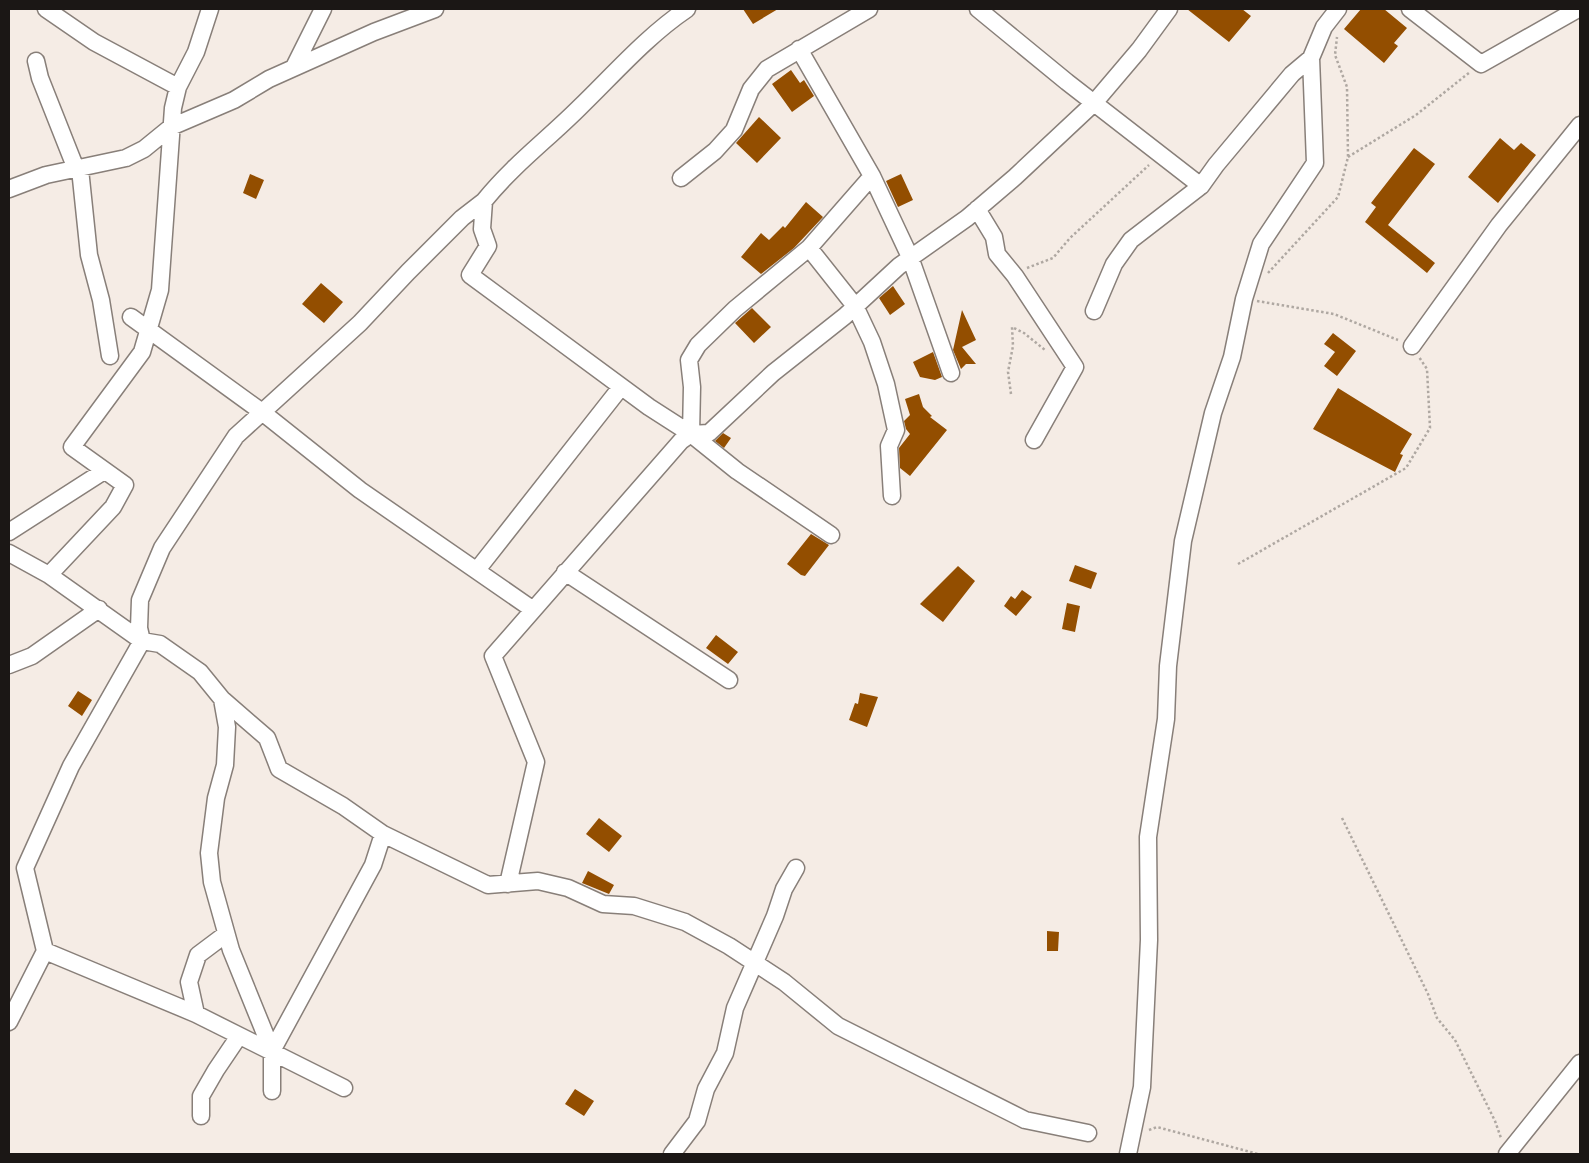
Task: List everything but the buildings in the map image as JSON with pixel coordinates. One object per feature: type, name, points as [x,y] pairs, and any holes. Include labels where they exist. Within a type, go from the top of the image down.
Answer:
[{"type":"street","points":[[46,9],[94,42],[178,87]]},
{"type":"street","points":[[48,575],[113,508],[125,485],[72,447],[142,352],[160,290],[173,108],[178,87],[196,52],[210,9]]},
{"type":"street","points":[[294,67],[323,9]]},
{"type":"street","points":[[9,189],[46,175],[126,158],[144,148],[172,127],[234,100],[269,79],[413,16],[435,9]]},
{"type":"street","points":[[9,1022],[45,951],[25,868],[71,766],[142,641],[139,628],[140,600],[162,548],[236,436],[360,323],[414,265],[462,218],[484,201],[535,146],[578,109],[649,38],[687,9]]},
{"type":"street","points":[[681,178],[715,151],[734,130],[751,89],[767,69],[869,9]]},
{"type":"street","points":[[978,9],[1094,103],[1201,186]]},
{"type":"street","points":[[508,884],[536,762],[493,656],[532,609],[681,441],[691,434],[709,433],[773,374],[855,306],[910,257],[921,251],[977,209],[1094,103],[1139,50],[1169,9]]},
{"type":"street","points":[[1129,1146],[1142,1086],[1150,940],[1148,837],[1166,719],[1168,666],[1183,541],[1212,413],[1232,357],[1244,299],[1260,244],[1314,163],[1311,58],[1324,27],[1338,9]]},
{"type":"street","points":[[1410,9],[1481,64],[1578,9]]},
{"type":"street","points":[[799,49],[872,176],[910,257],[951,373]]},
{"type":"street","points":[[1094,311],[1114,264],[1132,240],[1201,186],[1216,165],[1292,74],[1311,58]]},
{"type":"street","points":[[36,61],[40,78],[78,169],[89,255],[101,300],[110,356]]},
{"type":"street","points":[[1412,346],[1499,225],[1578,132]]},
{"type":"street","points":[[691,434],[692,386],[689,360],[698,344],[735,309],[808,248],[872,176]]},
{"type":"street","points":[[484,201],[482,229],[488,246],[470,275],[621,387],[691,434],[737,471],[831,535]]},
{"type":"street","points":[[977,209],[994,237],[997,254],[1015,276],[1076,367],[1034,440]]},
{"type":"street","points":[[808,248],[855,306],[872,342],[886,384],[896,430],[889,446],[892,496]]},
{"type":"street","points":[[131,317],[262,412],[360,490],[532,609]]},
{"type":"street","points":[[477,570],[621,387]]},
{"type":"street","points":[[9,532],[104,470]]},
{"type":"street","points":[[10,556],[48,575],[142,641],[160,644],[200,672],[222,699],[267,738],[279,769],[343,806],[382,834],[488,885],[538,880],[568,888],[603,904],[634,906],[685,922],[729,946],[784,982],[838,1026],[1025,1120],[1088,1133]]},
{"type":"street","points":[[565,572],[729,680]]},
{"type":"street","points":[[9,665],[32,656],[99,609]]},
{"type":"street","points":[[222,699],[227,727],[225,765],[216,798],[209,853],[212,882],[226,934],[272,1051],[272,1091]]},
{"type":"street","points":[[272,1051],[372,865],[382,834]]},
{"type":"street","points":[[672,1154],[697,1121],[706,1089],[725,1054],[735,1008],[784,889],[796,868]]},
{"type":"street","points":[[196,1014],[189,982],[198,955],[226,934]]},
{"type":"street","points":[[45,951],[196,1014],[344,1088]]},
{"type":"street","points":[[201,1116],[202,1096],[216,1070],[239,1036]]},
{"type":"street","points":[[1505,1150],[1580,1063]]},
{"type":"path","points":[[1348,157],[1416,115],[1481,64]]},
{"type":"path","points":[[1015,276],[1053,258],[1070,238],[1077,234],[1160,155]]},
{"type":"path","points":[[1238,564],[1406,468],[1430,428],[1427,369],[1412,346],[1334,314],[1244,299]]},
{"type":"path","points":[[1011,394],[1008,372],[1013,346],[1012,327]]},
{"type":"path","points":[[1342,818],[1428,994],[1437,1018],[1455,1040],[1495,1121],[1505,1150]]},
{"type":"path","points":[[1129,1146],[1157,1127],[1258,1154]]}]
